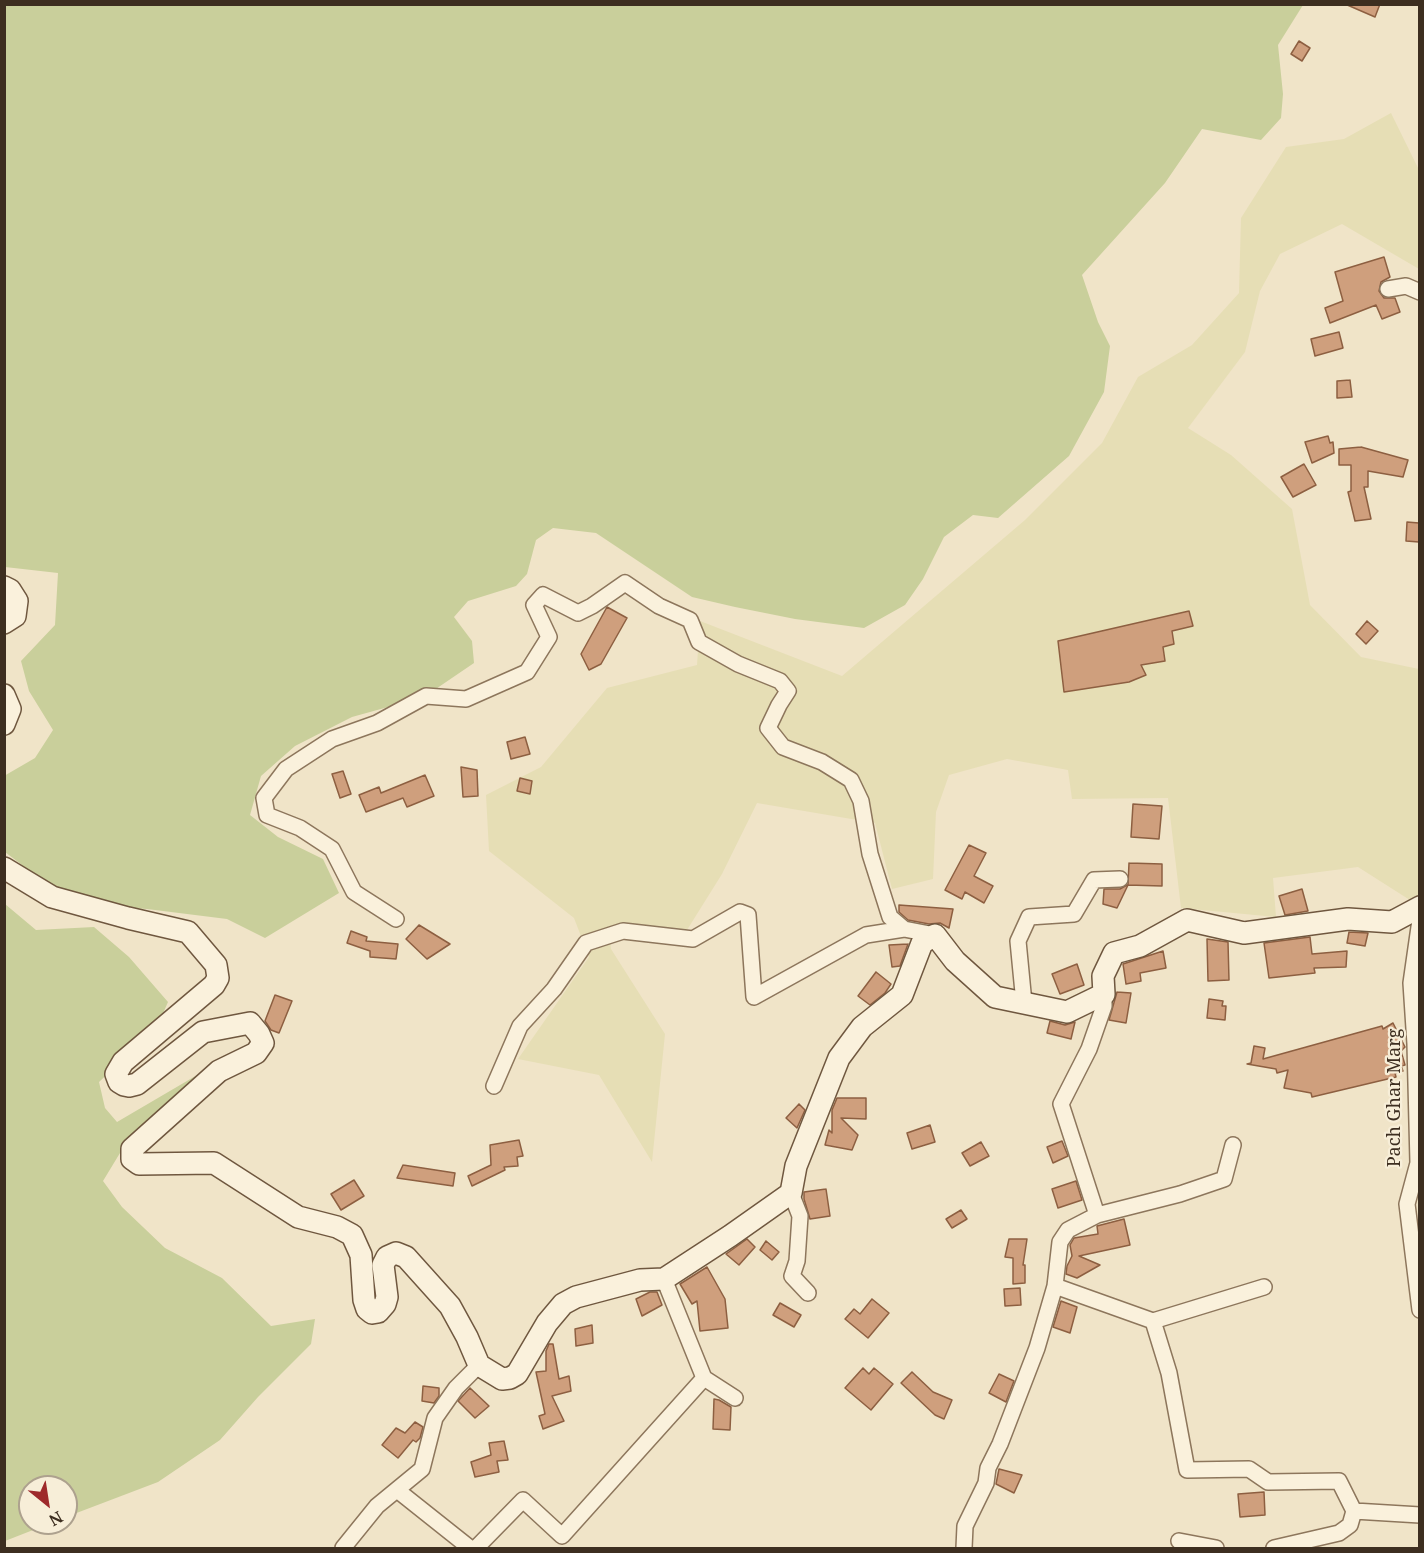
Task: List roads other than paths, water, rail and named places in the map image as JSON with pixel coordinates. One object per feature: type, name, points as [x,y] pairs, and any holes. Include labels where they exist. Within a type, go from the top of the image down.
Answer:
[{"type":"street","points":[[1388,289],[1406,286],[1419,292]]},
{"type":"street","points":[[396,919],[354,892],[332,849],[300,828],[267,815],[264,798],[286,770],[332,739],[377,723],[426,696],[466,699],[527,672],[549,637],[534,605],[543,595],[578,613],[625,583],[658,606],[690,620],[699,642],[738,664],[780,681],[788,691],[768,728],[783,747],[822,762],[851,780],[861,801],[870,854],[890,917],[904,929]]},
{"type":"street","points":[[4,587],[10,590],[16,601],[15,616],[4,623]]},
{"type":"street","points":[[4,695],[10,709],[4,723]]},
{"type":"street","points":[[4,868],[52,897],[188,932],[216,965],[218,978],[214,985],[123,1062],[116,1074],[123,1085],[137,1084],[202,1032],[250,1023],[263,1043],[256,1053],[219,1071],[132,1149],[132,1159],[139,1164],[214,1163],[298,1217],[337,1227],[352,1235],[361,1255],[364,1300],[367,1309],[372,1313],[378,1312],[385,1304],[387,1297],[383,1265],[387,1257],[396,1253],[406,1257],[450,1306],[479,1365],[497,1377],[510,1378],[517,1374],[547,1323],[563,1304],[576,1297],[640,1280],[664,1279],[791,1193]]},
{"type":"street","points":[[1024,1003],[1018,941],[1029,917],[1074,914],[1094,880],[1120,879]]},
{"type":"street","points":[[1097,1215],[1061,1104],[1089,1049],[1104,1006],[1103,976],[1114,953],[1140,946],[1187,920],[1244,933],[1348,919],[1392,922],[1419,907]]},
{"type":"street","points":[[494,1086],[520,1026],[554,989],[586,943],[623,930],[693,939],[740,912],[748,915],[754,997],[866,935],[904,929],[935,935],[955,961],[995,998],[1067,1011],[1104,994]]},
{"type":"street","name":"Pach Ghar Marg","points":[[1419,920],[1411,983],[1418,1163],[1407,1204],[1419,1310]]},
{"type":"street","points":[[808,1293],[792,1276],[797,1261],[800,1216],[791,1193],[796,1166],[839,1058],[862,1027],[902,995],[922,944],[935,935]]},
{"type":"street","points":[[964,1548],[965,1526],[986,1483],[988,1468],[1000,1444],[1037,1348],[1055,1286],[1060,1242],[1068,1230],[1097,1215],[1180,1194],[1224,1179],[1233,1145]]},
{"type":"street","points":[[664,1279],[704,1378],[735,1398]]},
{"type":"street","points":[[1055,1286],[1153,1321],[1264,1287]]},
{"type":"street","points":[[1153,1321],[1169,1373],[1186,1470],[1249,1469],[1268,1482],[1339,1481],[1354,1511],[1350,1526],[1339,1533],[1274,1548]]},
{"type":"street","points":[[343,1548],[377,1506],[422,1469],[435,1418],[456,1388],[479,1365]]},
{"type":"street","points":[[476,1548],[523,1500],[562,1536],[704,1378]]},
{"type":"street","points":[[397,1490],[470,1548]]},
{"type":"street","points":[[1354,1511],[1419,1515]]},
{"type":"street","points":[[1179,1541],[1216,1548]]}]
